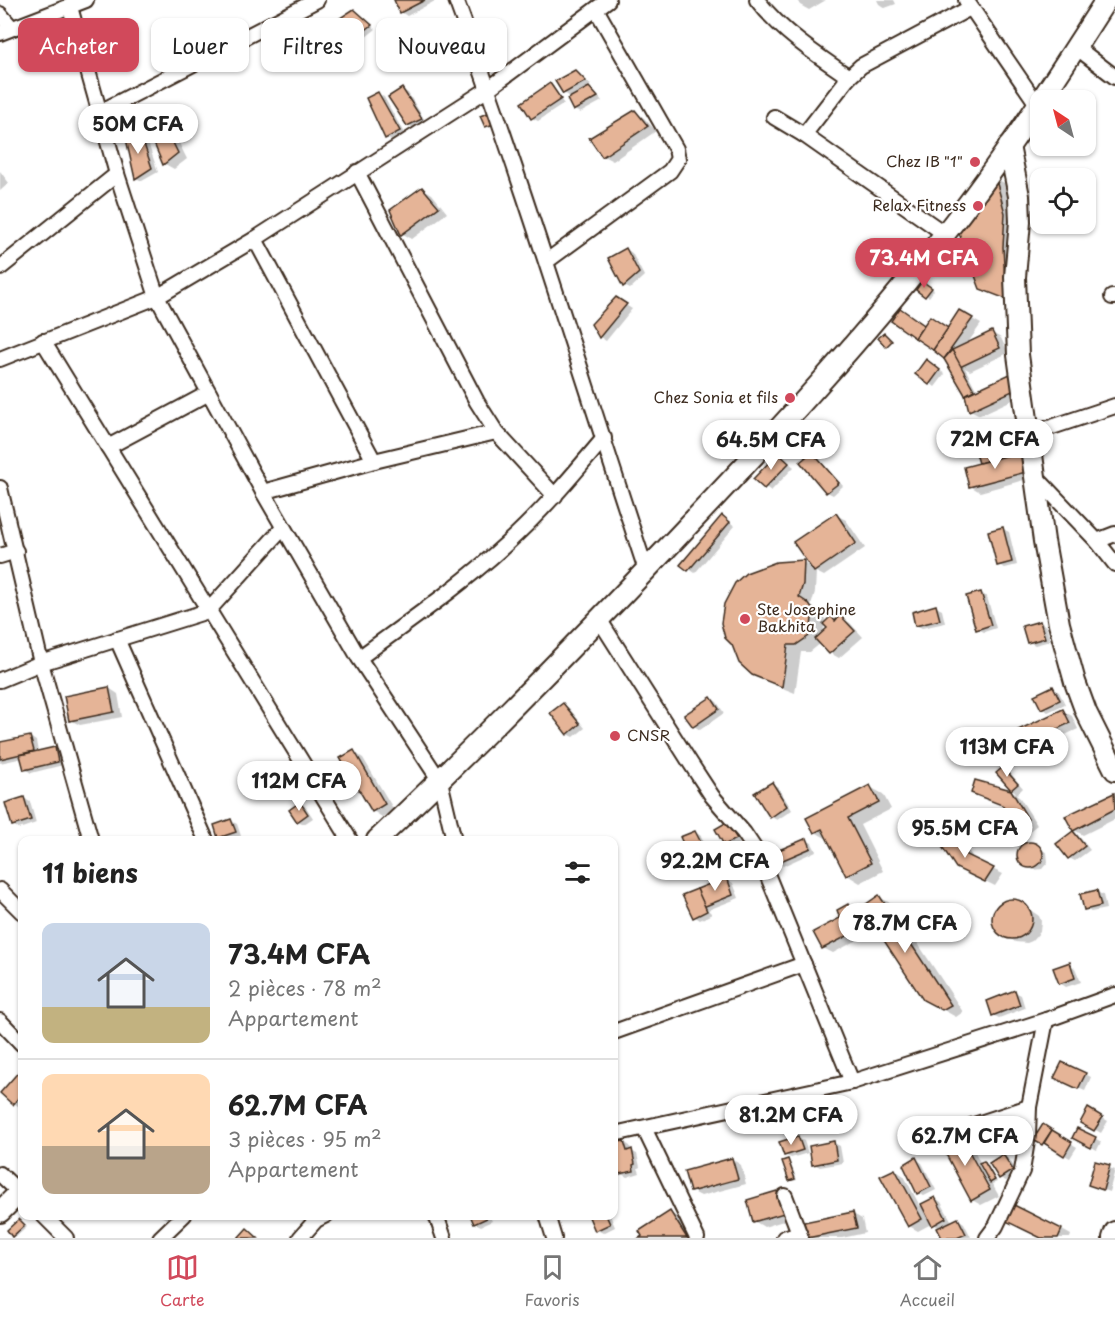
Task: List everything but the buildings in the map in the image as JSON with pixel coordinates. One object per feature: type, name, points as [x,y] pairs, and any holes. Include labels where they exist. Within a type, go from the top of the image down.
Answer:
[{"type":"main road","points":[[1047,90],[1107,0]]},
{"type":"main road","points":[[381,836],[440,781],[599,619],[731,480],[838,362],[945,234],[1030,115]]},
{"type":"main road","points":[[1010,146],[1019,196],[1020,222],[1015,277],[1018,355],[1051,582],[1068,660],[1079,696],[1115,770]]},
{"type":"main road","points":[[0,1212],[18,1196]]},
{"type":"main road","points":[[1113,1238],[1115,1232]]},
{"type":"street","points":[[0,14],[6,31],[86,0]]},
{"type":"street","points":[[100,111],[317,0]]},
{"type":"street","points":[[456,0],[548,261],[646,570]]},
{"type":"street","points":[[0,358],[157,297],[255,239],[488,88],[608,0]]},
{"type":"street","points":[[757,0],[778,25],[795,40],[849,77]]},
{"type":"street","points":[[804,135],[849,77],[861,66],[968,4],[1030,94]]},
{"type":"street","points":[[70,7],[117,174],[157,297],[283,528],[359,658],[440,781],[453,836]]},
{"type":"street","points":[[548,261],[670,171],[678,159],[676,149],[596,9]]},
{"type":"street","points":[[1076,47],[1115,77]]},
{"type":"street","points":[[774,117],[804,135],[945,234]]},
{"type":"street","points":[[357,172],[477,402],[495,432],[555,496]]},
{"type":"street","points":[[0,268],[117,174]]},
{"type":"street","points":[[255,239],[374,461]]},
{"type":"street","points":[[43,341],[348,836]]},
{"type":"street","points":[[108,447],[209,393]]},
{"type":"street","points":[[1028,435],[1115,406]]},
{"type":"street","points":[[263,492],[374,461],[495,432]]},
{"type":"street","points":[[359,658],[478,568],[555,496],[604,438]]},
{"type":"street","points":[[1034,475],[1097,541],[1115,564]]},
{"type":"street","points":[[0,488],[41,663],[89,836]]},
{"type":"street","points":[[0,680],[41,663],[208,611],[283,528]]},
{"type":"street","points":[[1097,541],[1115,534]]},
{"type":"street","points":[[0,556],[16,551]]},
{"type":"street","points":[[599,619],[690,764],[760,857],[852,1082]]},
{"type":"street","points":[[117,639],[204,836]]},
{"type":"street","points":[[0,890],[18,908]]},
{"type":"street","points":[[618,1031],[804,964]]},
{"type":"street","points":[[618,1133],[852,1082],[1046,1020],[1115,995]]},
{"type":"street","points":[[987,1238],[996,1226],[1022,1171],[1029,1135],[1029,1107],[1046,1020]]},
{"type":"street","points":[[0,1021],[18,1040]]},
{"type":"street","points":[[971,1126],[1029,1107]]},
{"type":"street","points":[[644,1128],[698,1238]]},
{"type":"street","points":[[0,1174],[18,1190]]},
{"type":"street","points":[[784,1238],[800,1235],[785,1196]]},
{"type":"street","points":[[48,1220],[66,1238]]},
{"type":"street","points":[[160,1238],[179,1220]]},
{"type":"street","points":[[300,1238],[316,1220]]},
{"type":"street","points":[[438,1220],[444,1238]]},
{"type":"street","points":[[549,1220],[554,1238]]},
{"type":"place","name":"Chez IB \"1\"","points":[[975,162]]},
{"type":"place","name":"Relax Fitness","points":[[978,206]]},
{"type":"place","name":"Chez Sonia et fils","points":[[790,398]]},
{"type":"place","name":"Ste Josephine Bakhita","points":[[745,619]]},
{"type":"place","name":"CNSR","points":[[615,736]]}]
